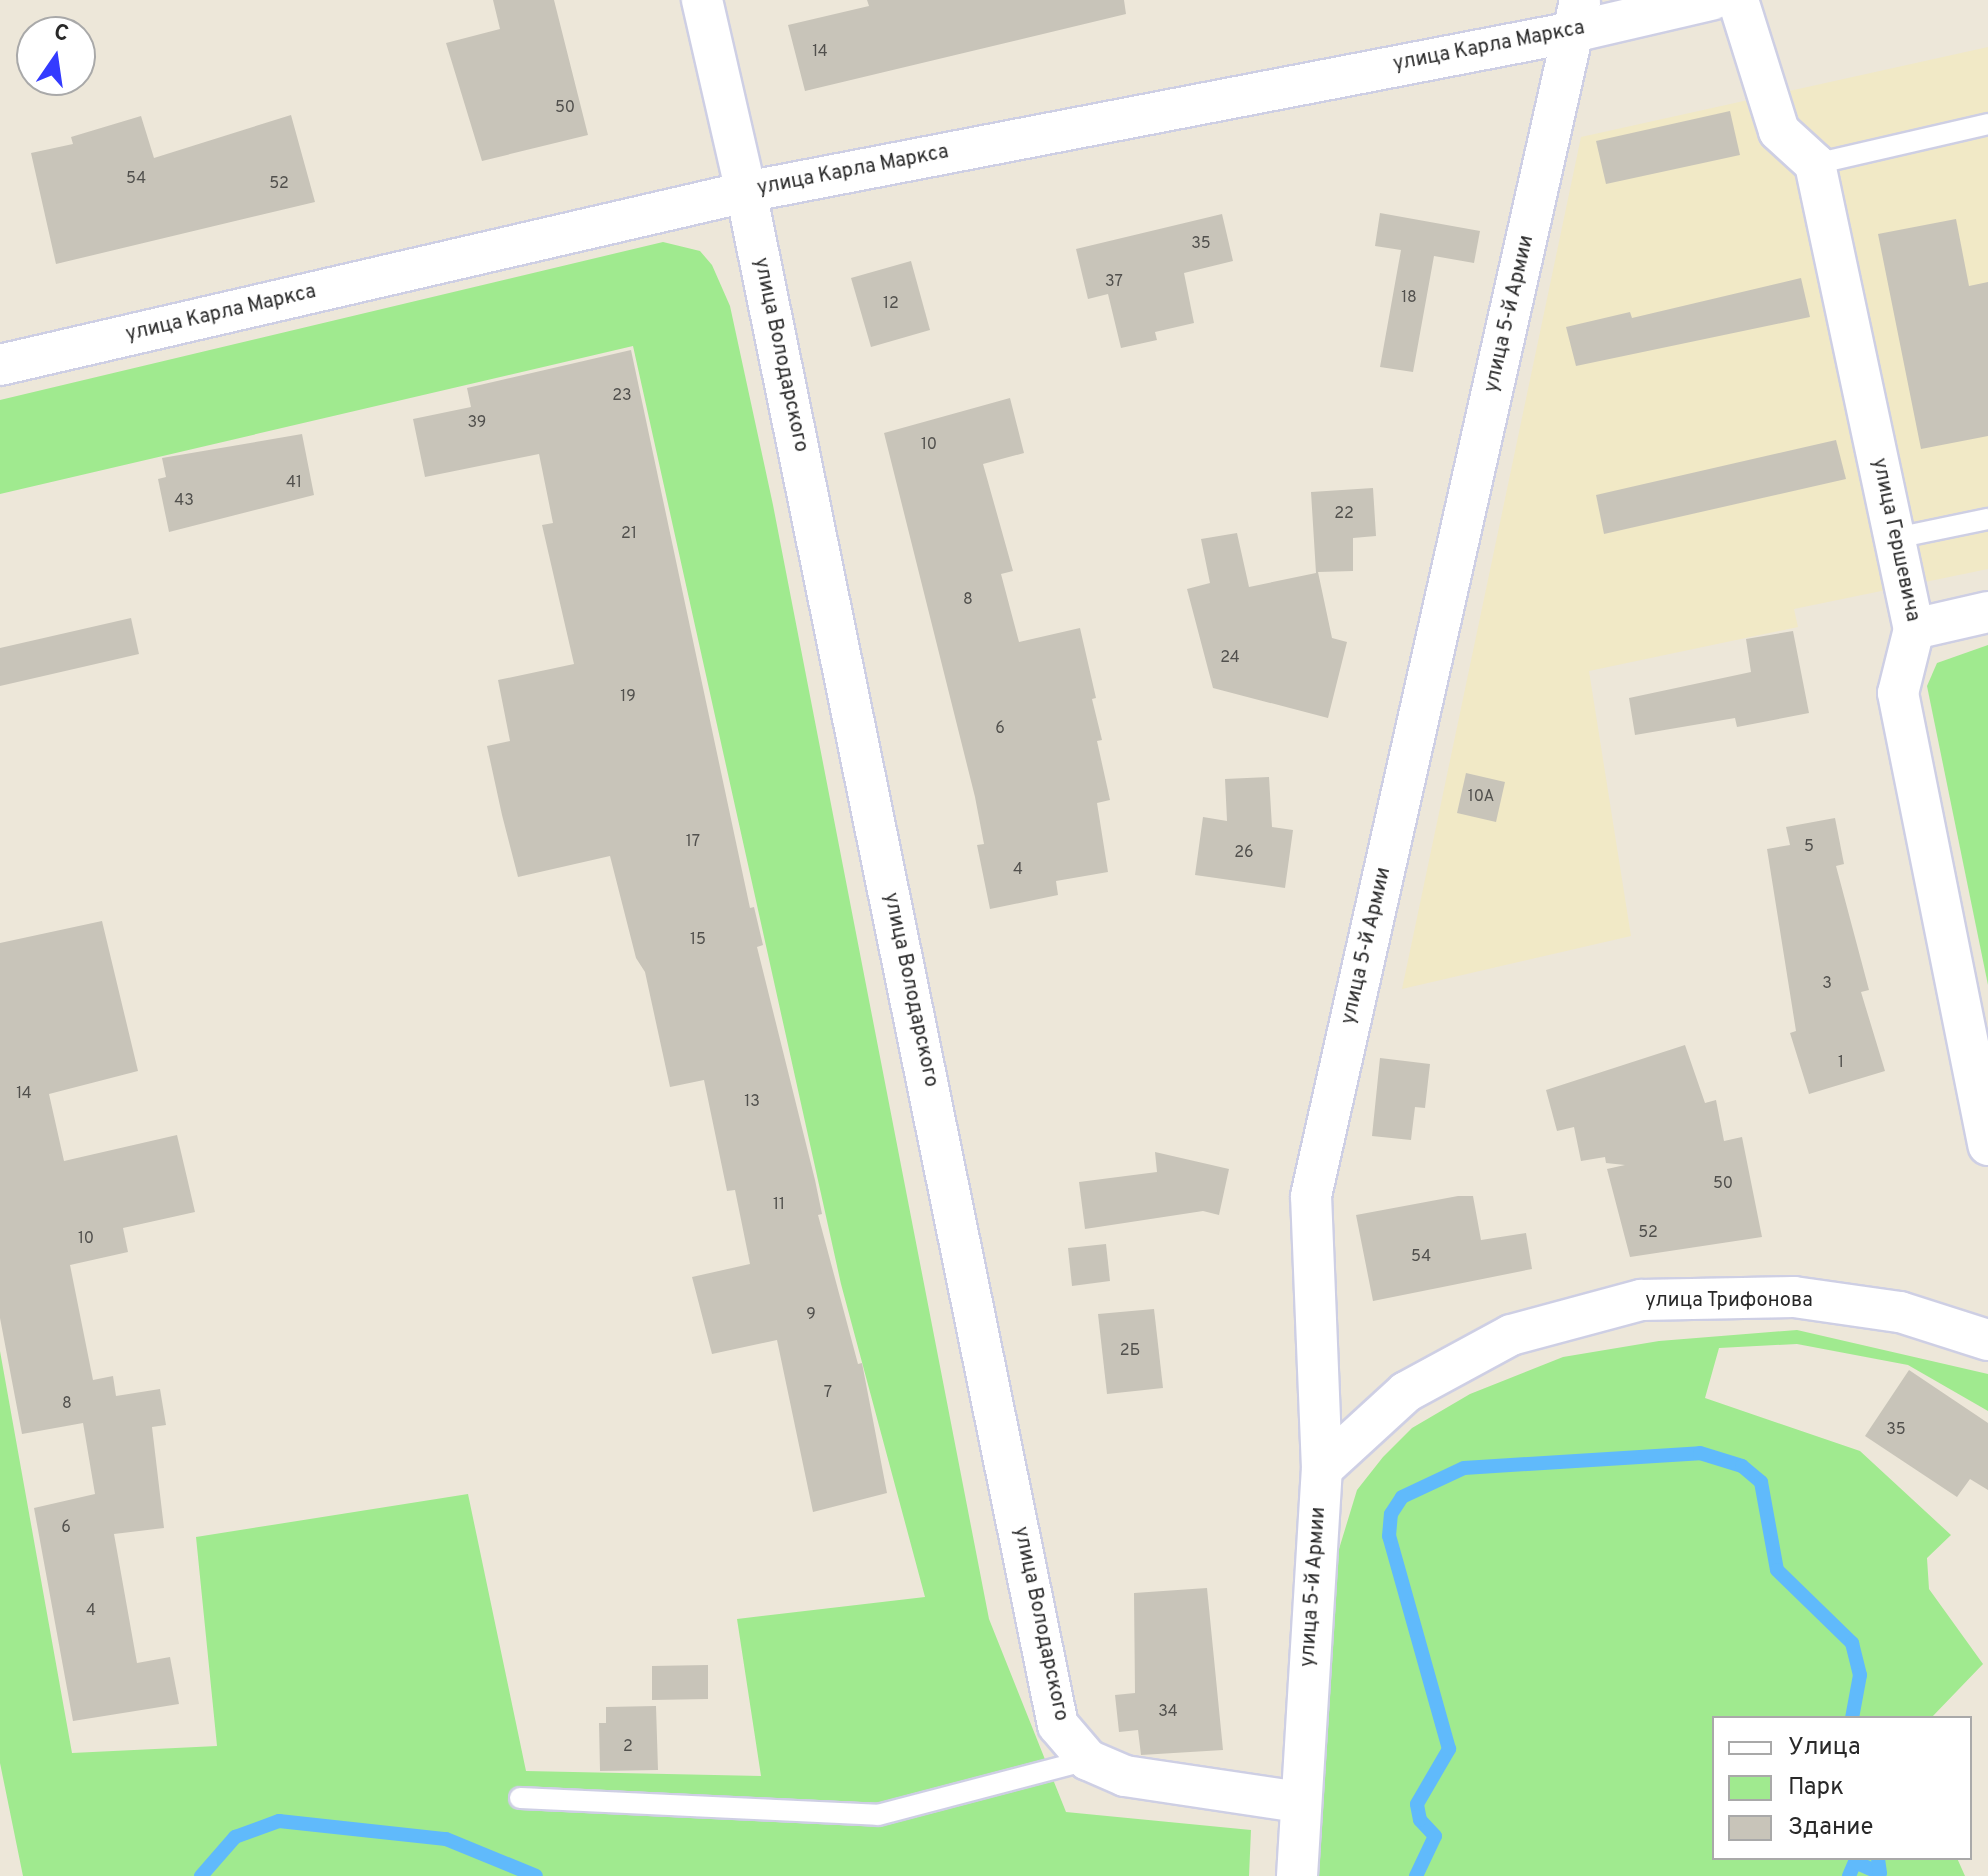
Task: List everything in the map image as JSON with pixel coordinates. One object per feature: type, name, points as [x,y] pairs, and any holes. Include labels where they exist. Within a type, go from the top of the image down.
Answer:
[{"type":"street","name":"улица Володарского","points":[[702,0],[746,192],[1058,1725],[1088,1760],[1125,1776],[1298,1802]]},
{"type":"street","name":"улица Карла Маркса","points":[[0,365],[746,192],[1577,16],[1711,0]]},
{"type":"street","points":[[1738,0],[1779,131],[1815,164]]},
{"type":"street","name":"улица 5-й Армии","points":[[1297,1876],[1298,1802],[1322,1469],[1311,1196],[1577,16]]},
{"type":"street","name":"улица Гершевича","points":[[1815,164],[1914,629],[1898,693],[1988,1145]]},
{"type":"street","points":[[1914,629],[1988,612]]},
{"type":"street","name":"улица Трифонова","points":[[1322,1469],[1406,1392],[1511,1335],[1641,1300],[1794,1297],[1900,1312],[1988,1340]]},
{"type":"lane","points":[[1815,164],[1988,124]]},
{"type":"lane","points":[[1896,538],[1988,519]]},
{"type":"lane","points":[[520,1798],[878,1815],[1088,1760]]},
{"type":"shaded area","points":[[1988,47],[1988,569],[1794,609],[1798,627],[1589,671],[1631,936],[1402,989],[1581,137]]},
{"type":"green space","points":[[663,242],[700,251],[712,265],[730,306],[773,505],[989,1619],[1066,1812],[1251,1830],[1249,1876],[23,1876],[0,1763],[0,1351],[72,1753],[217,1746],[196,1537],[468,1494],[526,1771],[761,1776],[737,1619],[925,1597],[841,1284],[633,346],[0,494],[0,400]]},
{"type":"green space","points":[[1988,645],[1988,985],[1927,686],[1937,663]]},
{"type":"green space","points":[[1797,1330],[1988,1374],[1988,1411],[1908,1365],[1797,1344],[1719,1348],[1705,1398],[1860,1451],[1951,1535],[1927,1558],[1929,1589],[1983,1664],[1933,1716],[1712,1716],[1712,1860],[1958,1860],[1965,1876],[1310,1876],[1332,1572],[1357,1490],[1383,1457],[1412,1428],[1470,1394],[1563,1357],[1659,1341]]},
{"type":"building","points":[[493,0],[554,0],[588,135],[482,161],[446,43],[500,29]]},
{"type":"building","points":[[867,0],[1124,0],[1126,14],[805,91],[788,25],[869,6]]},
{"type":"building","points":[[1730,111],[1740,155],[1606,184],[1596,141]]},
{"type":"building","points":[[291,115],[315,202],[56,264],[31,153],[73,144],[71,137],[141,116],[154,158]]},
{"type":"building","points":[[1380,213],[1480,231],[1474,263],[1434,256],[1413,372],[1380,367],[1401,250],[1375,246]]},
{"type":"building","points":[[1222,214],[1233,261],[1184,273],[1194,323],[1155,332],[1157,340],[1121,348],[1108,294],[1088,299],[1076,249]]},
{"type":"building","points":[[1956,219],[1969,286],[1988,282],[1988,436],[1921,449],[1878,234]]},
{"type":"building","points":[[911,261],[930,330],[871,347],[851,278]]},
{"type":"building","points":[[1801,278],[1810,317],[1576,366],[1566,327],[1630,312],[1632,318]]},
{"type":"building","points":[[631,350],[750,908],[754,907],[763,945],[757,947],[815,1180],[822,1214],[818,1215],[858,1364],[862,1363],[887,1493],[813,1512],[777,1340],[712,1354],[692,1277],[750,1264],[735,1190],[727,1191],[704,1080],[670,1087],[645,972],[636,958],[610,856],[518,877],[487,746],[510,741],[498,680],[574,664],[542,525],[553,523],[539,454],[425,477],[413,419],[471,407],[467,388]]},
{"type":"building","points":[[1010,398],[1024,453],[983,464],[1013,571],[1001,574],[1019,642],[1080,628],[1096,698],[1092,699],[1102,740],[1097,741],[1110,800],[1097,803],[1108,872],[1056,881],[1058,895],[990,909],[977,845],[984,844],[975,797],[884,433]]},
{"type":"building","points":[[302,434],[314,495],[169,532],[158,479],[166,477],[162,458]]},
{"type":"building","points":[[1836,440],[1846,479],[1604,534],[1596,495]]},
{"type":"building","points":[[1373,488],[1376,536],[1353,538],[1353,571],[1318,572],[1332,638],[1347,642],[1328,718],[1213,688],[1187,589],[1210,583],[1201,539],[1237,533],[1249,587],[1316,573],[1311,492]]},
{"type":"building","points":[[131,618],[139,654],[0,686],[0,648]]},
{"type":"building","points":[[1793,631],[1809,713],[1737,727],[1735,718],[1635,735],[1629,698],[1751,672],[1746,639]]},
{"type":"building","points":[[1466,773],[1505,782],[1496,822],[1457,813]]},
{"type":"building","points":[[1269,777],[1272,827],[1293,830],[1285,888],[1195,875],[1203,817],[1227,821],[1225,779]]},
{"type":"building","points":[[1835,818],[1844,864],[1836,866],[1869,990],[1861,992],[1885,1071],[1809,1094],[1790,1033],[1796,1031],[1767,849],[1790,845],[1786,827]]},
{"type":"building","points":[[102,921],[138,1071],[49,1094],[64,1161],[177,1135],[195,1212],[123,1228],[128,1252],[70,1265],[93,1380],[113,1376],[116,1396],[160,1389],[166,1425],[152,1427],[164,1528],[114,1534],[137,1663],[170,1657],[179,1704],[73,1721],[34,1508],[95,1494],[83,1423],[22,1434],[0,1318],[0,943]]},
{"type":"building","points":[[1685,1045],[1705,1103],[1716,1100],[1724,1141],[1742,1137],[1762,1237],[1630,1257],[1607,1169],[1625,1165],[1606,1163],[1605,1157],[1581,1161],[1574,1127],[1557,1131],[1546,1090]]},
{"type":"building","points":[[1380,1058],[1430,1064],[1425,1108],[1415,1107],[1411,1140],[1372,1136]]},
{"type":"building","points":[[1155,1152],[1229,1169],[1219,1215],[1203,1211],[1085,1229],[1079,1182],[1157,1172]]},
{"type":"building","points":[[1458,1196],[1473,1196],[1481,1240],[1526,1233],[1532,1269],[1373,1301],[1356,1215]]},
{"type":"building","points":[[1106,1244],[1110,1281],[1072,1286],[1068,1248]]},
{"type":"building","points":[[1154,1309],[1163,1388],[1107,1394],[1098,1314]]},
{"type":"building","points":[[1909,1370],[1988,1423],[1988,1490],[1970,1479],[1957,1497],[1865,1436]]},
{"type":"building","points":[[1207,1588],[1223,1750],[1141,1755],[1138,1730],[1119,1732],[1115,1695],[1135,1693],[1134,1593]]},
{"type":"building","points":[[708,1665],[708,1699],[652,1700],[652,1666]]},
{"type":"building","points":[[656,1706],[658,1770],[600,1771],[599,1723],[606,1723],[606,1707]]},
{"type":"waterway","points":[[1416,1876],[1435,1836],[1420,1820],[1417,1804],[1449,1749],[1389,1536],[1391,1514],[1402,1497],[1464,1468],[1700,1453],[1742,1466],[1761,1482],[1777,1570],[1852,1643],[1860,1675],[1852,1716]]},
{"type":"waterway","points":[[201,1876],[235,1837],[279,1821],[446,1839],[536,1876]]},
{"type":"waterway","points":[[1849,1876],[1855,1862],[1880,1873],[1878,1860]]}]
